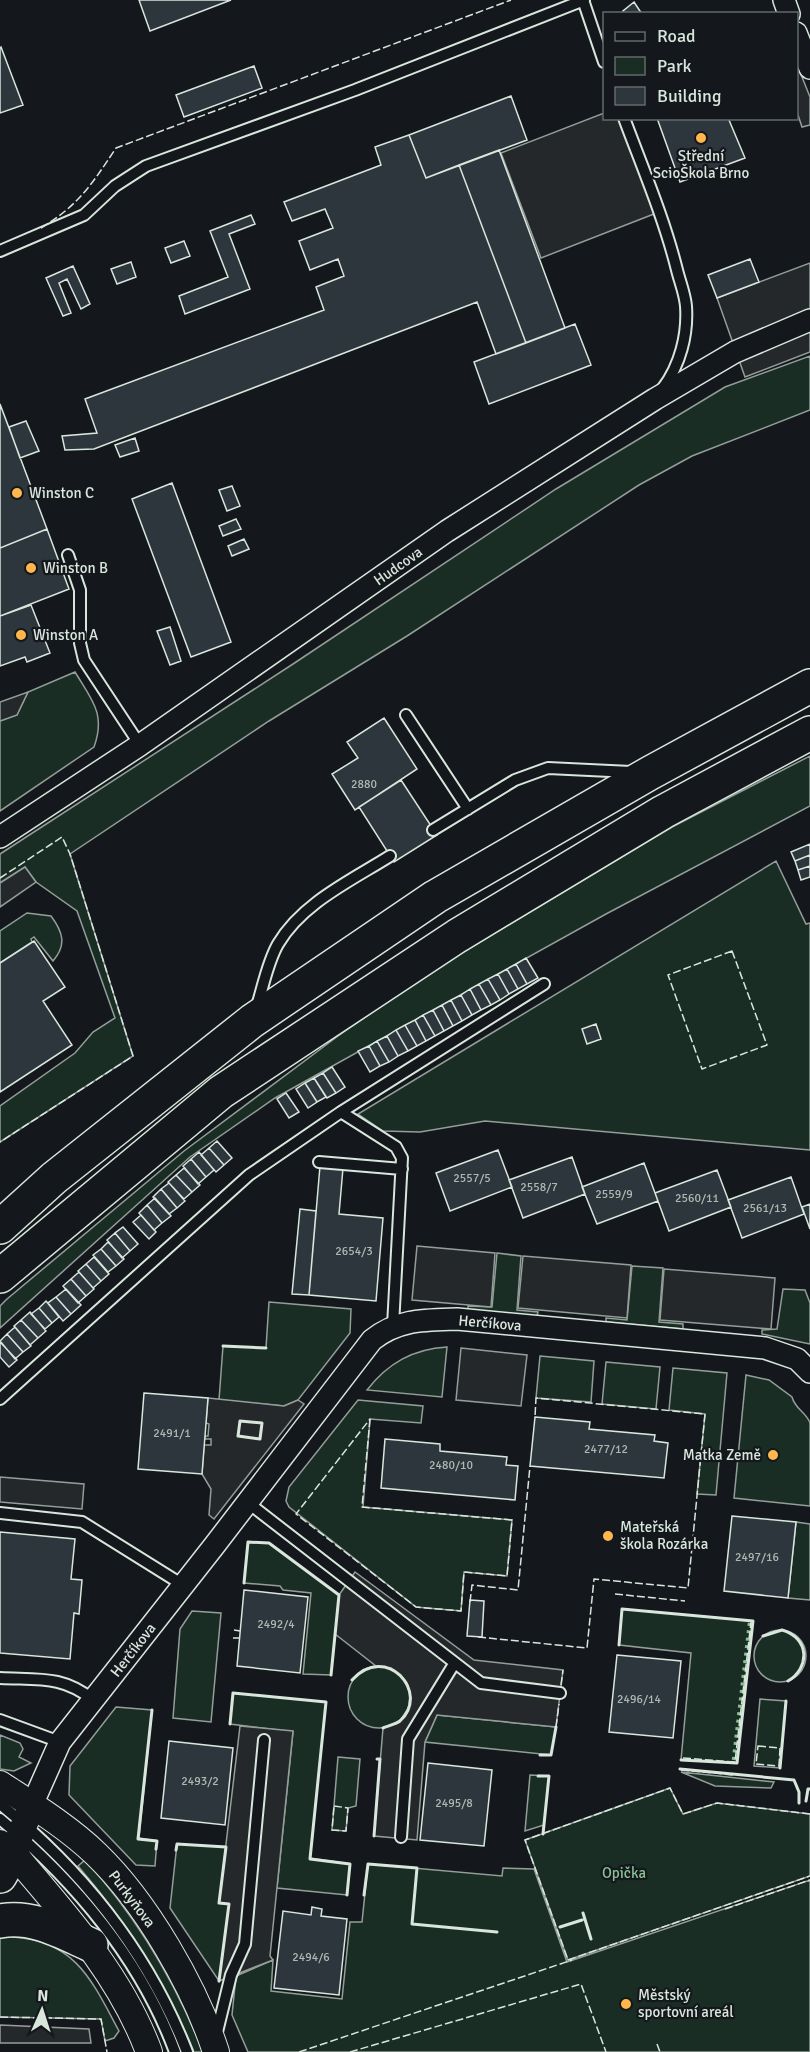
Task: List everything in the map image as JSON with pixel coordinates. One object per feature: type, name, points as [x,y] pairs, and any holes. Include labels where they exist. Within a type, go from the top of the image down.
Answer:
[{"type":"highway","points":[[0,1227],[54,1178],[252,1021],[435,897],[650,773],[810,686]]},
{"type":"highway","points":[[0,1276],[221,1092],[457,936],[663,812],[810,733]]},
{"type":"highway","points":[[0,1208],[54,1178]]},
{"type":"highway","points":[[0,1921],[22,1920],[46,1924],[91,1945]]},
{"type":"street","points":[[798,38],[810,68]]},
{"type":"street","name":"Hudcova","points":[[0,837],[140,745],[447,531],[655,399],[735,352],[810,320]]},
{"type":"street","name":"Herčíkova","points":[[13,1837],[60,1742],[372,1340],[393,1326],[413,1320],[457,1319],[765,1348],[797,1359],[810,1372]]},
{"type":"street","name":"Purkyňova","points":[[0,1784],[13,1837],[91,1945],[149,2052]]},
{"type":"street","name":"Purkyňova","points":[[13,1837],[97,1854],[146,1914],[204,2017],[215,2048]]},
{"type":"lane","points":[[0,251],[84,215],[116,186],[146,166],[355,90],[584,0],[603,59]]},
{"type":"lane","points":[[625,120],[671,246],[686,305],[685,333],[675,371],[655,399]]},
{"type":"lane","points":[[68,555],[80,590],[80,643],[84,660],[140,745]]},
{"type":"lane","points":[[406,715],[468,809]]},
{"type":"lane","points":[[433,830],[515,780],[548,768],[650,773]]},
{"type":"lane","points":[[252,1021],[278,945],[291,926],[318,902],[390,856]]},
{"type":"lane","points":[[0,1400],[249,1175],[340,1112],[544,984]]},
{"type":"lane","points":[[340,1112],[396,1147],[402,1158],[393,1326]]},
{"type":"lane","points":[[319,1162],[402,1169]]},
{"type":"lane","points":[[248,1502],[481,1683],[560,1694]]},
{"type":"lane","points":[[0,1513],[82,1522],[183,1585]]},
{"type":"lane","points":[[401,1838],[408,1739],[454,1664]]},
{"type":"lane","points":[[0,1678],[63,1682],[77,1687],[93,1700]]},
{"type":"lane","points":[[2,1721],[60,1742]]},
{"type":"lane","points":[[215,2048],[231,1976],[245,1944],[264,1740]]},
{"type":"lane","points":[[0,1804],[13,1837],[78,1893],[119,1947],[153,2005],[175,2052]]},
{"type":"lane","points":[[13,1837],[68,1865],[129,1941],[164,1999],[187,2052]]},
{"type":"green space","points":[[810,356],[810,410],[692,456],[639,485],[407,636],[269,721],[70,854],[133,1056],[0,1142],[0,1106],[75,1053],[93,1032],[115,1018],[77,911],[36,882],[25,867],[0,883],[0,854],[293,664],[556,489],[725,387]]},
{"type":"green space","points":[[75,672],[92,699],[98,716],[94,747],[0,811],[0,721],[17,715],[28,692]]},
{"type":"green space","points":[[810,756],[810,806],[606,914],[275,1098],[190,1157],[0,1328],[0,1306],[7,1299],[184,1151],[338,1036],[430,972],[672,827]]},
{"type":"green space","points":[[776,861],[806,924],[810,923],[810,1150],[485,1121],[420,1132],[383,1131],[358,1114]]},
{"type":"green space","points":[[27,913],[51,916],[62,938],[57,955],[53,961],[34,937],[31,939],[32,942],[0,963],[0,931]]},
{"type":"green space","points":[[497,1253],[521,1256],[517,1310],[538,1312],[537,1316],[468,1310],[468,1306],[492,1307]]},
{"type":"green space","points":[[632,1266],[663,1268],[659,1322],[683,1324],[683,1329],[606,1322],[606,1318],[627,1320]]},
{"type":"green space","points":[[783,1289],[805,1290],[810,1303],[810,1344],[762,1334],[762,1330],[777,1329]]},
{"type":"green space","points":[[269,1302],[351,1309],[350,1333],[298,1400],[284,1406],[219,1400],[223,1346],[266,1348]]},
{"type":"green space","points":[[447,1347],[442,1397],[367,1390],[384,1372],[402,1359],[423,1351]]},
{"type":"green space","points":[[540,1356],[594,1361],[591,1402],[536,1398]]},
{"type":"green space","points":[[606,1362],[660,1367],[656,1409],[602,1404]]},
{"type":"green space","points":[[673,1368],[727,1373],[716,1495],[697,1494],[705,1414],[669,1410]]},
{"type":"green space","points":[[746,1375],[769,1380],[792,1397],[810,1423],[810,1506],[734,1498]]},
{"type":"green space","points":[[358,1400],[423,1406],[421,1423],[370,1419],[363,1507],[512,1520],[507,1576],[464,1572],[461,1611],[416,1607],[289,1507],[286,1501],[289,1487]]},
{"type":"green space","points":[[796,1522],[810,1524],[810,1600],[788,1598]]},
{"type":"green space","points":[[248,1542],[269,1543],[339,1595],[331,1675],[303,1674],[311,1593],[283,1590],[280,1586],[244,1583]]},
{"type":"green space","points":[[622,1609],[753,1621],[737,1763],[681,1760],[691,1653],[619,1645]]},
{"type":"green space","points":[[192,1611],[221,1613],[211,1722],[173,1718],[180,1629]]},
{"type":"green space","points":[[780,1630],[790,1632],[798,1638],[804,1646],[806,1656],[804,1666],[798,1674],[790,1680],[780,1682],[770,1680],[762,1674],[756,1666],[754,1656],[756,1646],[762,1638],[770,1632]]},
{"type":"green space","points":[[379,1666],[391,1668],[401,1675],[408,1685],[410,1697],[408,1709],[401,1719],[391,1726],[379,1728],[367,1726],[357,1719],[350,1709],[348,1697],[350,1685],[357,1675],[367,1668]]},
{"type":"green space","points":[[233,1693],[326,1702],[310,1858],[350,1864],[347,1895],[277,1888],[293,1732],[230,1724]]},
{"type":"green space","points":[[760,1699],[786,1701],[780,1768],[754,1766]]},
{"type":"green space","points":[[116,1707],[152,1710],[139,1838],[157,1841],[155,1866],[136,1865],[69,1795],[70,1766]]},
{"type":"green space","points":[[437,1715],[556,1727],[551,1755],[425,1742]]},
{"type":"green space","points":[[0,1735],[20,1743],[23,1749],[19,1757],[31,1763],[14,1771],[0,1769]]},
{"type":"green space","points":[[338,1757],[360,1759],[356,1806],[348,1808],[346,1831],[332,1830]]},
{"type":"green space","points":[[681,1772],[774,1782],[771,1788],[715,1786]]},
{"type":"green space","points":[[530,1775],[549,1776],[544,1825],[525,1831]]},
{"type":"green space","name":"Opička","points":[[670,1788],[683,1814],[717,1803],[810,1814],[810,1876],[568,1960],[525,1840]]},
{"type":"green space","points":[[177,1844],[226,1847],[219,1903],[229,1904],[219,1981],[170,1908]]},
{"type":"green space","points":[[85,1860],[121,1904],[153,1951],[180,2000],[203,2052],[194,2052],[171,2001],[144,1954],[113,1909],[78,1866]]},
{"type":"green space","points":[[368,1864],[502,1876],[503,1868],[534,1869],[567,1962],[810,1880],[810,2052],[248,2052],[232,2015],[236,1976],[273,1960],[271,1991],[342,1999],[350,1922],[362,1922]]},
{"type":"green space","points":[[13,1929],[13,1937],[35,1940],[52,1946],[67,1955],[79,1967],[100,1996],[119,2031],[114,2038],[105,2041],[101,2019],[0,2017],[0,1930]]},
{"type":"shaded area","points":[[798,67],[810,97],[810,125],[802,127],[798,115]]},
{"type":"shaded area","points":[[603,113],[603,120],[624,120],[659,212],[541,258],[501,153]]},
{"type":"shaded area","points":[[810,263],[810,352],[745,377],[717,298]]},
{"type":"shaded area","points":[[28,692],[17,715],[0,721],[0,702]]},
{"type":"shaded area","points":[[25,867],[36,882],[0,907],[0,883]]},
{"type":"shaded area","points":[[417,1246],[495,1253],[491,1307],[412,1300]]},
{"type":"shaded area","points":[[523,1256],[631,1265],[627,1318],[518,1308]]},
{"type":"shaded area","points":[[664,1269],[775,1278],[771,1329],[660,1320]]},
{"type":"shaded area","points":[[461,1348],[527,1355],[521,1406],[456,1400]]},
{"type":"shaded area","points":[[208,1398],[284,1406],[298,1400],[304,1404],[214,1519],[209,1515],[211,1489],[202,1474],[204,1445],[211,1445],[211,1439],[205,1439],[205,1436],[208,1436],[209,1424],[206,1423]]},
{"type":"shaded area","points":[[0,1477],[84,1484],[82,1509],[0,1502]]},
{"type":"shaded area","points":[[355,1572],[474,1660],[563,1670],[556,1727],[437,1715],[425,1742],[417,1840],[374,1836],[383,1728],[400,1721],[409,1707],[410,1695],[407,1683],[400,1674],[391,1668],[376,1666],[335,1634],[339,1595]]},
{"type":"shaded area","points":[[240,1726],[293,1731],[270,1956],[273,1960],[219,1981],[229,1904],[219,1903]]},
{"type":"shaded area","points":[[0,2025],[89,2029],[91,2043],[0,2043]]},
{"type":"building","points":[[139,0],[231,0],[150,31]]},
{"type":"building","points":[[634,2],[641,12],[624,12]]},
{"type":"building","points":[[0,48],[23,105],[0,113]]},
{"type":"building","points":[[254,66],[262,88],[184,117],[176,95]]},
{"type":"building","points":[[511,96],[527,140],[426,178],[409,135]]},
{"type":"building","points":[[658,120],[729,120],[745,158],[680,182]]},
{"type":"building","points":[[409,135],[426,178],[459,165],[526,343],[496,354],[477,302],[94,449],[65,450],[62,436],[97,433],[85,399],[324,310],[316,287],[344,276],[338,259],[310,270],[299,241],[333,228],[325,209],[292,221],[284,202],[381,165],[375,147]]},
{"type":"building","points":[[499,150],[565,328],[526,343],[459,165]]},
{"type":"building","points":[[251,215],[255,224],[229,234],[250,289],[185,314],[179,296],[228,277],[210,231]]},
{"type":"building","points":[[184,241],[190,256],[171,263],[165,248]]},
{"type":"building","points":[[750,259],[759,282],[717,298],[708,275]]},
{"type":"building","points":[[131,262],[136,277],[117,284],[111,269]]},
{"type":"building","points":[[73,266],[90,304],[81,309],[67,279],[59,283],[71,313],[63,316],[46,278]]},
{"type":"building","points":[[575,324],[591,365],[489,404],[474,362]]},
{"type":"building","name":"Winston C","points":[[0,404],[47,529],[0,548]]},
{"type":"building","points":[[26,421],[39,451],[20,458],[9,427]]},
{"type":"building","points":[[135,438],[139,451],[120,457],[115,445]]},
{"type":"building","points":[[172,483],[231,642],[191,657],[132,499]]},
{"type":"building","points":[[232,486],[240,506],[227,511],[219,490]]},
{"type":"building","points":[[236,519],[241,529],[223,536],[219,526]]},
{"type":"building","name":"Winston B","points":[[47,529],[69,589],[0,616],[0,548]]},
{"type":"building","points":[[244,539],[249,549],[232,556],[228,546]]},
{"type":"building","name":"Winston A","points":[[31,605],[50,653],[27,662],[25,657],[0,666],[0,616]]},
{"type":"building","points":[[170,627],[181,661],[170,665],[157,631]]},
{"type":"building","points":[[384,718],[417,769],[355,810],[332,774],[358,758],[347,742]]},
{"type":"building","points":[[401,780],[437,835],[394,862],[359,807]]},
{"type":"building","points":[[810,844],[810,855],[795,861],[791,852]]},
{"type":"building","points":[[810,855],[810,866],[798,870],[795,861]]},
{"type":"building","points":[[810,866],[810,877],[801,880],[798,870]]},
{"type":"building","points":[[34,941],[65,987],[43,1001],[72,1045],[0,1092],[0,963]]},
{"type":"building","points":[[526,958],[538,978],[527,984],[516,964]]},
{"type":"building","points":[[516,964],[527,984],[518,989],[507,969]]},
{"type":"building","points":[[507,969],[518,989],[509,994],[498,974]]},
{"type":"building","points":[[498,974],[509,994],[500,1000],[488,979]]},
{"type":"building","points":[[488,979],[500,1000],[491,1005],[479,984]]},
{"type":"building","points":[[479,984],[491,1005],[481,1010],[470,989]]},
{"type":"building","points":[[470,989],[481,1010],[472,1015],[461,995]]},
{"type":"building","points":[[461,995],[472,1015],[462,1021],[451,1000]]},
{"type":"building","points":[[451,1000],[462,1021],[453,1026],[442,1005]]},
{"type":"building","points":[[442,1005],[453,1026],[444,1031],[433,1010]]},
{"type":"building","points":[[433,1010],[444,1031],[435,1036],[423,1015]]},
{"type":"building","points":[[423,1015],[435,1036],[426,1041],[415,1020]]},
{"type":"building","points":[[415,1020],[426,1041],[417,1046],[405,1025]]},
{"type":"building","points":[[596,1024],[601,1039],[587,1044],[582,1029]]},
{"type":"building","points":[[405,1025],[417,1046],[408,1051],[396,1030]]},
{"type":"building","points":[[396,1030],[408,1051],[398,1056],[387,1036]]},
{"type":"building","points":[[387,1036],[398,1056],[389,1062],[377,1041]]},
{"type":"building","points":[[377,1041],[389,1062],[380,1066],[369,1046]]},
{"type":"building","points":[[369,1046],[380,1066],[370,1072],[358,1051]]},
{"type":"building","points":[[332,1067],[345,1087],[336,1093],[323,1073]]},
{"type":"building","points":[[323,1073],[336,1093],[327,1098],[314,1078]]},
{"type":"building","points":[[314,1078],[326,1097],[317,1102],[305,1083]]},
{"type":"building","points":[[305,1083],[317,1102],[308,1108],[296,1089]]},
{"type":"building","points":[[286,1093],[299,1112],[289,1118],[277,1099]]},
{"type":"building","points":[[217,1141],[232,1158],[224,1165],[209,1148]]},
{"type":"building","points":[[209,1148],[224,1165],[216,1172],[201,1155]]},
{"type":"building","points":[[498,1150],[512,1187],[450,1211],[436,1173]]},
{"type":"building","points":[[199,1152],[214,1170],[206,1177],[191,1159]]},
{"type":"building","points":[[572,1157],[585,1194],[523,1218],[509,1180]]},
{"type":"building","points":[[191,1159],[206,1177],[198,1184],[183,1166]]},
{"type":"building","points":[[644,1163],[658,1201],[597,1224],[582,1187]]},
{"type":"building","points":[[320,1166],[343,1168],[339,1214],[383,1218],[376,1301],[309,1295]]},
{"type":"building","points":[[184,1168],[200,1185],[192,1192],[176,1175]]},
{"type":"building","points":[[717,1170],[731,1207],[669,1231],[655,1193]]},
{"type":"building","points":[[176,1175],[192,1192],[184,1199],[168,1182]]},
{"type":"building","points":[[791,1177],[804,1214],[742,1238],[728,1200]]},
{"type":"building","points":[[169,1183],[185,1201],[177,1208],[161,1189]]},
{"type":"building","points":[[161,1189],[177,1208],[169,1214],[153,1197]]},
{"type":"building","points":[[155,1198],[171,1216],[162,1223],[147,1205]]},
{"type":"building","points":[[810,1204],[810,1229],[802,1207]]},
{"type":"building","points":[[147,1205],[162,1223],[154,1230],[139,1213]]},
{"type":"building","points":[[300,1209],[316,1211],[309,1295],[292,1294]]},
{"type":"building","points":[[141,1215],[156,1232],[149,1239],[133,1222]]},
{"type":"building","points":[[123,1227],[138,1244],[130,1251],[115,1233]]},
{"type":"building","points":[[115,1233],[130,1251],[122,1258],[107,1240]]},
{"type":"building","points":[[108,1242],[124,1259],[116,1266],[101,1249]]},
{"type":"building","points":[[101,1249],[116,1266],[108,1272],[93,1255]]},
{"type":"building","points":[[94,1257],[109,1274],[101,1281],[86,1264]]},
{"type":"building","points":[[86,1264],[101,1281],[93,1288],[78,1271]]},
{"type":"building","points":[[79,1272],[94,1289],[86,1296],[71,1279]]},
{"type":"building","points":[[71,1279],[86,1296],[78,1303],[63,1286]]},
{"type":"building","points":[[66,1289],[81,1305],[71,1314],[56,1297]]},
{"type":"building","points":[[56,1297],[71,1314],[63,1321],[48,1303]]},
{"type":"building","points":[[46,1301],[59,1317],[52,1323],[39,1308]]},
{"type":"building","points":[[39,1308],[52,1323],[45,1329],[31,1314]]},
{"type":"building","points":[[30,1312],[46,1331],[38,1338],[21,1320]]},
{"type":"building","points":[[21,1320],[38,1338],[30,1345],[14,1326]]},
{"type":"building","points":[[15,1327],[31,1346],[23,1352],[7,1334]]},
{"type":"building","points":[[7,1334],[23,1352],[15,1359],[0,1341]]},
{"type":"building","points":[[0,1342],[17,1360],[9,1367],[0,1357]]},
{"type":"building","points":[[144,1393],[208,1398],[202,1474],[138,1469]]},
{"type":"building","points":[[535,1417],[590,1422],[589,1429],[655,1435],[654,1441],[668,1443],[664,1478],[530,1466]]},
{"type":"building","points":[[385,1439],[440,1444],[440,1451],[507,1457],[506,1465],[518,1466],[515,1500],[381,1488]]},
{"type":"building","points":[[732,1516],[796,1522],[788,1598],[724,1591]]},
{"type":"building","points":[[0,1532],[75,1539],[71,1579],[82,1580],[79,1614],[74,1613],[70,1659],[0,1653]]},
{"type":"building","points":[[244,1590],[308,1597],[300,1673],[237,1666]]},
{"type":"building","points":[[470,1600],[484,1601],[482,1637],[467,1636]]},
{"type":"building","points":[[617,1655],[681,1661],[673,1738],[609,1732]]},
{"type":"building","points":[[169,1741],[233,1748],[225,1825],[161,1818]]},
{"type":"building","points":[[428,1763],[492,1770],[484,1846],[420,1840]]},
{"type":"building","points":[[312,1907],[322,1909],[321,1916],[347,1919],[339,1995],[274,1988],[283,1911],[311,1915]]},
{"type":"hedge","points":[[734,1760],[750,1623]]},
{"type":"fence","points":[[41,228],[65,211],[84,193],[116,148],[511,0]]},
{"type":"fence","points":[[0,878],[62,837],[70,854],[133,1056],[0,1142]]},
{"type":"fence","points":[[732,951],[767,1045],[702,1069],[668,975],[732,951]]},
{"type":"fence","points":[[478,1637],[587,1648],[594,1579],[688,1588],[705,1414],[536,1398],[535,1417]]},
{"type":"fence","points":[[370,1419],[362,1507],[512,1520],[507,1576],[464,1572],[461,1611],[416,1607],[296,1514],[370,1419]]},
{"type":"fence","points":[[470,1602],[472,1585],[518,1590],[530,1466]]},
{"type":"fence","points":[[615,1594],[685,1601]]},
{"type":"fence","points":[[683,1758],[735,1762],[751,1622]]},
{"type":"fence","points":[[234,1630],[240,1631]]},
{"type":"fence","points":[[233,1638],[239,1638]]},
{"type":"fence","points":[[561,1685],[563,1670]]},
{"type":"fence","points":[[556,1727],[559,1704]]},
{"type":"fence","points":[[758,1746],[780,1748],[779,1766],[756,1764],[758,1746]]},
{"type":"fence","points":[[681,1770],[734,1775]]},
{"type":"fence","points":[[810,1814],[717,1803],[683,1814],[670,1788],[525,1840],[568,1960],[810,1876]]},
{"type":"fence","points":[[334,1806],[348,1808],[346,1831],[332,1830],[334,1806]]},
{"type":"fence","points":[[725,1909],[810,1880]]},
{"type":"fence","points":[[299,2052],[572,1960]]},
{"type":"fence","points":[[350,2052],[581,1984],[606,2052]]},
{"type":"fence","points":[[0,2017],[101,2019],[107,2052]]},
{"type":"fence","points":[[657,2044],[660,2052]]},
{"type":"wall","points":[[223,1346],[266,1348]]},
{"type":"wall","points":[[240,1421],[262,1423],[260,1439],[238,1436],[240,1421]]},
{"type":"wall","points":[[244,1583],[248,1542],[269,1543],[339,1595],[331,1675]]},
{"type":"wall","points":[[619,1645],[622,1609],[753,1621],[737,1763],[681,1760]]},
{"type":"wall","points":[[763,1636],[782,1630],[791,1634],[802,1646],[804,1654],[800,1669],[788,1681]]},
{"type":"wall","points":[[352,1680],[365,1670],[378,1666],[390,1669],[400,1676],[407,1686],[410,1697],[408,1710],[400,1721],[383,1728]]},
{"type":"wall","points":[[230,1724],[233,1693],[326,1702],[310,1859],[350,1864],[347,1895]]},
{"type":"wall","points":[[780,1768],[786,1701]]},
{"type":"wall","points":[[152,1710],[138,1839],[157,1841],[156,1849]]},
{"type":"wall","points":[[540,1755],[551,1755],[556,1727]]},
{"type":"wall","points":[[374,1836],[380,1759],[377,1759]]},
{"type":"wall","points":[[680,1769],[794,1780],[799,1792],[799,1803]]},
{"type":"wall","points":[[538,1776],[549,1776],[543,1834]]},
{"type":"wall","points":[[806,1801],[808,1789],[810,1789]]},
{"type":"wall","points":[[176,1850],[177,1844],[226,1847],[219,1903],[229,1904],[219,1981]]},
{"type":"wall","points":[[364,1895],[368,1864],[417,1868],[412,1924],[497,1932]]},
{"type":"wall","points":[[583,1913],[591,1939]]},
{"type":"wall","points":[[560,1927],[582,1920]]},
{"type":"place","name":"Střední ScioŠkola Brno","points":[[701,138]]},
{"type":"place","name":"Winston C","points":[[17,493]]},
{"type":"place","name":"Winston B","points":[[31,568]]},
{"type":"place","name":"Winston A","points":[[21,635]]},
{"type":"place","name":"Matka Země","points":[[773,1455]]},
{"type":"place","name":"Mateřská škola Rozárka","points":[[608,1536]]},
{"type":"place","name":"Městský sportovní areál","points":[[626,2004]]}]
